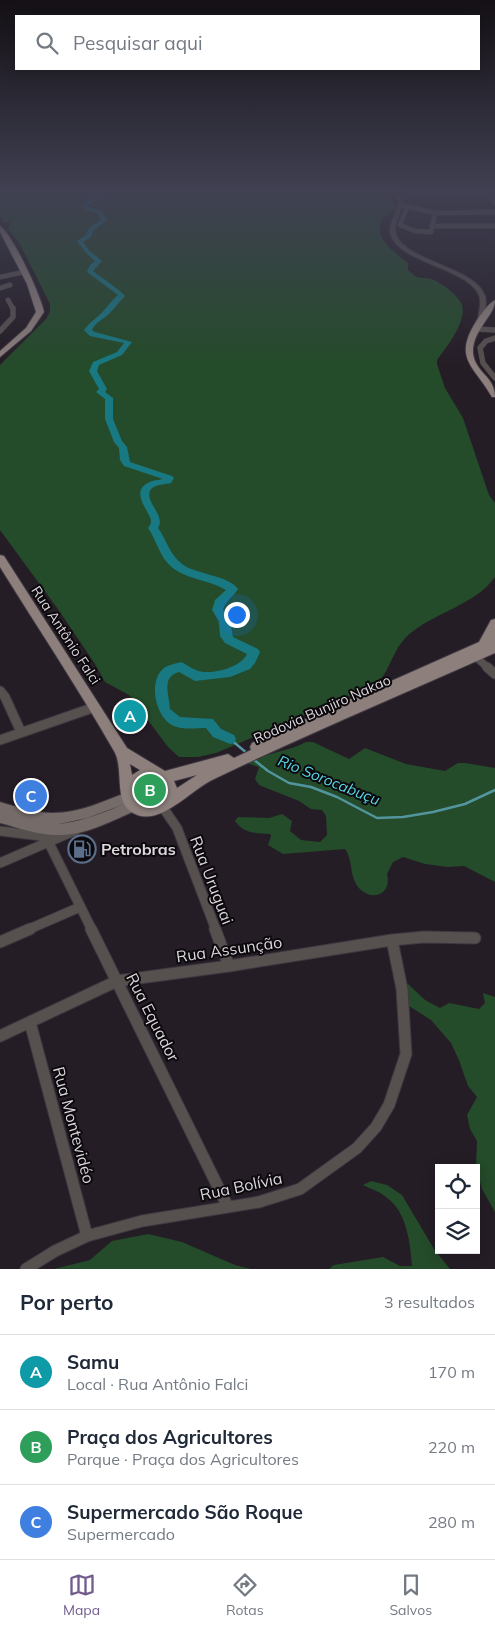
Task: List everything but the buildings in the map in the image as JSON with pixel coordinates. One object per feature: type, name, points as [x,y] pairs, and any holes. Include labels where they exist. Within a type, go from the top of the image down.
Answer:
[{"type":"main road","points":[[0,354],[26,330],[40,313],[40,306],[13,247]]},
{"type":"main road","points":[[495,302],[481,318],[469,352],[470,358],[495,395]]},
{"type":"main road","name":"Rua Antônio Falci","points":[[0,559],[5,574],[95,708],[122,752],[130,798]]},
{"type":"main road","points":[[432,676],[492,644],[495,623]]},
{"type":"main road","points":[[450,659],[476,642],[495,623]]},
{"type":"main road","name":"Rodovia Bunjiro Nakao","points":[[164,805],[205,777],[476,657],[492,644]]},
{"type":"main road","name":"Rodovia Bunjiro Nakao","points":[[160,775],[203,768],[229,759],[450,659],[492,644]]},
{"type":"main road","name":"Rua Antônio Falci","points":[[122,752],[160,775]]},
{"type":"main road","points":[[141,774],[160,775],[169,783],[170,790],[164,805],[147,811],[130,798],[130,784],[141,774]]},
{"type":"main road","points":[[0,808],[42,817],[60,818],[76,816],[130,798]]},
{"type":"main road","points":[[0,817],[50,836],[66,828],[89,823],[130,798]]},
{"type":"street","points":[[405,247],[466,279],[477,288],[483,301],[481,318],[495,330]]},
{"type":"street","points":[[0,277],[24,272]]},
{"type":"street","points":[[0,288],[10,285]]},
{"type":"street","points":[[0,330],[13,318],[13,307],[8,300]]},
{"type":"street","points":[[476,329],[495,330]]},
{"type":"street","points":[[495,338],[486,341],[480,348],[483,363],[495,378]]},
{"type":"street","points":[[476,657],[495,674]]},
{"type":"street","points":[[0,691],[5,697],[22,732]]},
{"type":"street","points":[[0,740],[95,708]]},
{"type":"street","name":"Rua Uruguai","points":[[164,805],[177,828],[229,966]]},
{"type":"street","points":[[0,863],[50,836],[60,818]]},
{"type":"street","points":[[0,831],[34,831]]},
{"type":"street","name":"Rua Equador","points":[[50,836],[80,907],[228,1206]]},
{"type":"street","points":[[0,942],[80,907]]},
{"type":"street","name":"Rua Assunção","points":[[0,1036],[117,981],[229,966],[392,940],[424,937],[474,938]]},
{"type":"street","name":"Rua Bolívia","points":[[26,1269],[55,1251],[87,1236],[142,1222],[259,1202],[300,1189],[357,1148],[376,1126],[389,1105],[406,1054],[402,989],[392,940]]},
{"type":"street","name":"Rua Montevidéo","points":[[30,1022],[87,1236]]},
{"type":"green space","points":[[22,247],[389,247],[408,263],[408,270],[414,275],[431,279],[447,288],[462,305],[463,312],[459,327],[437,360],[437,364],[445,388],[463,418],[489,495],[495,503],[495,577],[478,594],[422,625],[405,638],[385,673],[375,685],[216,753],[198,757],[179,757],[168,747],[129,695],[105,682],[60,612],[0,530],[0,365],[46,319],[50,312],[50,304]]},
{"type":"green space","points":[[306,742],[313,742],[349,759],[365,748],[406,764],[445,771],[458,763],[495,768],[495,882],[464,866],[448,867],[425,864],[403,857],[393,862],[387,874],[388,880],[385,890],[377,895],[372,895],[361,890],[354,880],[345,849],[283,854],[268,845],[270,834],[246,831],[238,825],[235,821],[238,817],[269,818],[282,814],[292,821],[290,831],[301,840],[320,842],[327,835],[326,816],[322,810],[311,809],[299,801],[259,785],[255,779],[259,767],[246,763]]},
{"type":"green space","points":[[149,776],[164,783],[164,799],[149,807],[135,801],[133,789]]},
{"type":"green space","points":[[408,984],[425,1000],[440,1008],[449,1003],[479,1009],[485,1003],[483,993],[495,997],[495,1212],[482,1189],[480,1164],[476,1164],[477,1141],[470,1129],[467,1115],[477,1097],[468,1086],[451,1043],[431,1020],[409,1006],[405,1000],[406,985]]},
{"type":"green space","points":[[371,1181],[387,1185],[402,1195],[435,1250],[435,1254],[438,1254],[450,1269],[329,1269],[334,1265],[383,1257],[400,1266],[412,1266],[406,1229],[399,1211],[385,1196],[363,1185]]},
{"type":"green space","points":[[148,1234],[182,1242],[235,1265],[251,1269],[54,1269],[90,1260],[112,1241]]},
{"type":"waterway","name":"Rio Sorocabuçu","points":[[85,247],[99,261],[89,271],[122,296],[114,302],[106,313],[92,323],[88,330],[93,334],[128,342],[119,354],[96,364],[93,371],[103,389],[100,392],[109,398],[109,419],[118,442],[123,447],[124,460],[127,464],[169,478],[168,481],[150,485],[146,490],[146,501],[156,518],[156,524],[153,528],[166,553],[179,567],[187,572],[233,589],[219,603],[217,610],[224,620],[226,636],[229,640],[254,652],[251,660],[246,665],[230,673],[195,676],[181,667],[168,671],[164,675],[161,684],[164,709],[177,722],[209,723],[217,733],[230,739]]},
{"type":"waterway","name":"Rio Sorocabuçu","points":[[230,739],[248,754]]},
{"type":"waterway","name":"Rio Sorocabuçu","points":[[253,759],[268,771],[289,783],[311,787],[337,797],[377,818],[403,817],[433,812],[465,804],[495,790]]},
{"type":"place","name":"Samu","points":[[130,716]]},
{"type":"place","name":"Praça dos Agricultores","points":[[150,790]]},
{"type":"place","name":"Supermercado São Roque","points":[[31,796]]},
{"type":"place","name":"Petrobras","points":[[82,849]]}]
